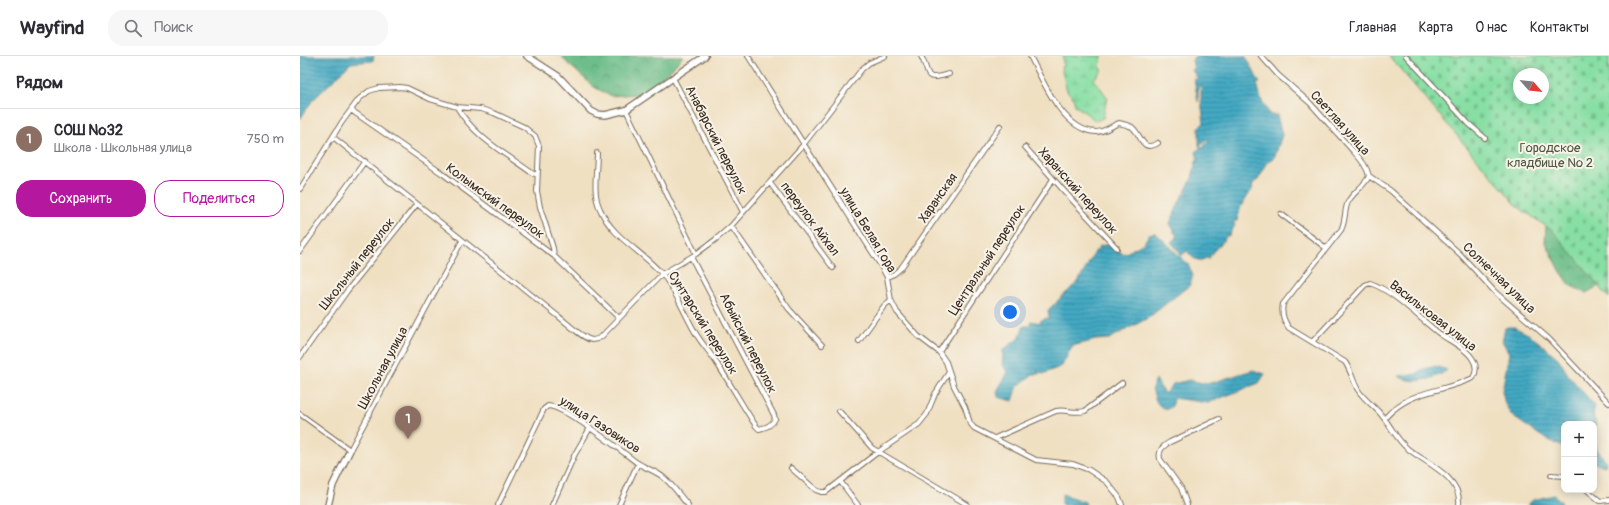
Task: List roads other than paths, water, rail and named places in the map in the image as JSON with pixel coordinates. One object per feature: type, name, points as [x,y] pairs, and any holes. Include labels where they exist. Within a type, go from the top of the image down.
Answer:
[{"type":"street","points":[[527,56],[558,76],[591,111],[597,114],[605,115],[626,110],[705,56]]},
{"type":"street","name":"улица Белая Гора","points":[[748,56],[770,88],[803,145],[887,277],[891,300],[897,312],[918,336],[939,352],[946,362],[954,386],[965,407],[970,423],[974,428],[1036,460],[1073,464],[1089,470],[1107,482],[1119,497],[1122,505]]},
{"type":"street","points":[[333,137],[462,241],[591,340],[601,337],[662,274],[696,254],[731,226],[803,145],[862,69],[869,63],[884,56]]},
{"type":"street","points":[[921,56],[926,72],[930,77],[935,78],[949,74]]},
{"type":"street","points":[[1030,56],[1052,98],[1063,113],[1074,123],[1095,132],[1104,131],[1119,123],[1132,127],[1147,146],[1152,146],[1158,143]]},
{"type":"street","name":"Светлая улица","points":[[1261,56],[1278,75],[1310,104],[1340,138],[1353,150],[1360,158],[1369,176],[1347,203],[1344,224],[1286,298],[1282,309],[1284,322],[1289,328],[1312,342]]},
{"type":"street","points":[[1406,56],[1469,124],[1485,138]]},
{"type":"street","name":"Анабарский переулок","points":[[673,78],[743,212]]},
{"type":"street","points":[[300,189],[359,99],[370,91],[379,88],[407,88],[430,99],[457,107],[481,109],[494,113],[524,127],[535,136],[539,146],[537,175],[540,207],[553,248],[554,256]]},
{"type":"street","points":[[457,107],[469,126],[532,173],[537,175]]},
{"type":"street","name":"Колымский переулок","points":[[351,110],[443,174],[554,256],[619,318]]},
{"type":"street","points":[[626,110],[696,254]]},
{"type":"street","name":"Харанская","points":[[887,277],[894,274],[901,268],[1000,126]]},
{"type":"street","name":"Харанский переулок","points":[[1025,147],[1117,248]]},
{"type":"street","name":"Сунтарский переулок","points":[[597,153],[596,193],[600,210],[621,238],[662,274],[679,301],[696,333],[715,360],[756,426]]},
{"type":"street","points":[[300,251],[365,162]]},
{"type":"street","name":"Солнечная улица","points":[[1369,176],[1391,191],[1460,254],[1495,292],[1549,339],[1609,402]]},
{"type":"street","name":"Центральный переулок","points":[[939,352],[1053,179]]},
{"type":"street","name":"переулок Айхал","points":[[770,183],[833,268]]},
{"type":"street","name":"Школьный переулок","points":[[300,357],[347,291],[417,204]]},
{"type":"street","points":[[1281,214],[1326,248]]},
{"type":"street","points":[[731,226],[789,309],[822,345]]},
{"type":"street","name":"Школьная улица","points":[[350,450],[462,241]]},
{"type":"street","name":"Абыйский переулок","points":[[691,256],[774,415],[775,419],[768,426],[759,429],[756,426]]},
{"type":"street","name":"Васильковая улица","points":[[1312,342],[1366,285],[1370,283],[1391,294],[1438,332],[1467,351],[1473,358],[1476,366],[1476,372],[1473,378],[1413,397],[1394,408],[1385,418]]},
{"type":"street","points":[[859,341],[884,306],[891,300]]},
{"type":"street","points":[[1312,342],[1345,362],[1351,370],[1358,389],[1365,399],[1385,418],[1399,441],[1451,480],[1459,495],[1459,505]]},
{"type":"street","points":[[791,468],[816,490],[826,492],[878,452],[919,424],[927,414],[935,394],[949,372]]},
{"type":"street","points":[[995,438],[1056,411],[1085,411],[1122,383]]},
{"type":"street","name":"улица Газовиков","points":[[498,505],[544,410],[548,406],[553,406],[561,410],[590,428],[667,481],[688,505]]},
{"type":"street","points":[[839,410],[872,448],[968,505]]},
{"type":"street","points":[[300,414],[350,450],[333,486],[328,505]]},
{"type":"street","points":[[1187,505],[1181,488],[1160,459],[1160,450],[1163,446],[1170,442],[1218,419]]},
{"type":"street","points":[[552,505],[575,454],[590,428]]},
{"type":"street","points":[[619,505],[638,462]]},
{"type":"street","points":[[1551,474],[1561,476]]},
{"type":"street","points":[[840,481],[858,505]]},
{"type":"street","points":[[1591,493],[1600,501],[1609,500]]},
{"type":"water","points":[[300,56],[374,56],[373,61],[351,63],[312,101],[300,119]]},
{"type":"water","points":[[1195,56],[1245,56],[1260,83],[1257,83],[1261,99],[1270,115],[1277,115],[1282,135],[1275,156],[1268,162],[1258,180],[1253,183],[1252,190],[1241,206],[1237,221],[1233,222],[1235,225],[1229,236],[1227,235],[1209,259],[1206,258],[1201,261],[1193,258],[1187,251],[1182,255],[1171,242],[1177,238],[1170,223],[1183,194],[1189,195],[1185,192],[1192,178],[1196,161],[1198,161],[1196,151],[1210,141],[1203,143],[1202,141],[1200,147],[1199,145],[1199,127],[1204,123],[1201,101],[1201,85],[1198,88],[1198,102],[1194,78],[1197,80],[1198,79],[1192,70],[1194,70],[1192,60]]},
{"type":"water","points":[[1156,233],[1188,264],[1193,275],[1190,285],[1148,318],[1109,339],[1096,340],[1072,346],[1062,366],[1043,374],[1037,371],[1039,374],[1033,374],[1018,386],[1013,401],[998,397],[997,391],[1008,372],[1002,365],[1003,350],[1019,338],[1024,326],[1030,326],[1031,321],[1041,323],[1040,321],[1047,318],[1049,319],[1048,310],[1054,304],[1058,305],[1056,302],[1078,282],[1096,250],[1099,252],[1098,247],[1107,244],[1124,254],[1144,243],[1149,234]]},
{"type":"water","points":[[1514,327],[1530,335],[1558,358],[1569,376],[1595,406],[1593,414],[1595,421],[1561,421],[1561,446],[1541,436],[1512,416],[1505,404],[1502,391],[1509,353],[1502,341],[1505,328]]},
{"type":"water","points":[[1436,366],[1447,370],[1430,379],[1416,381],[1404,379],[1398,376],[1416,374],[1423,369]]},
{"type":"water","points":[[1253,370],[1265,374],[1259,383],[1208,403],[1173,398],[1172,406],[1168,409],[1164,408],[1158,405],[1152,388],[1156,379],[1164,394],[1173,384],[1189,380],[1207,384]]},
{"type":"water","points":[[1597,449],[1606,462],[1605,466],[1597,464]]},
{"type":"water","points":[[1062,494],[1085,502],[1086,505],[1062,505]]},
{"type":"water","points":[[1554,495],[1561,501],[1561,505],[1527,505],[1533,500]]},
{"type":"place","name":"СОШ №32","points":[[408,439]]},
{"type":"park label","name":"Городское кладбище № 2","points":[[1550,156]]}]
